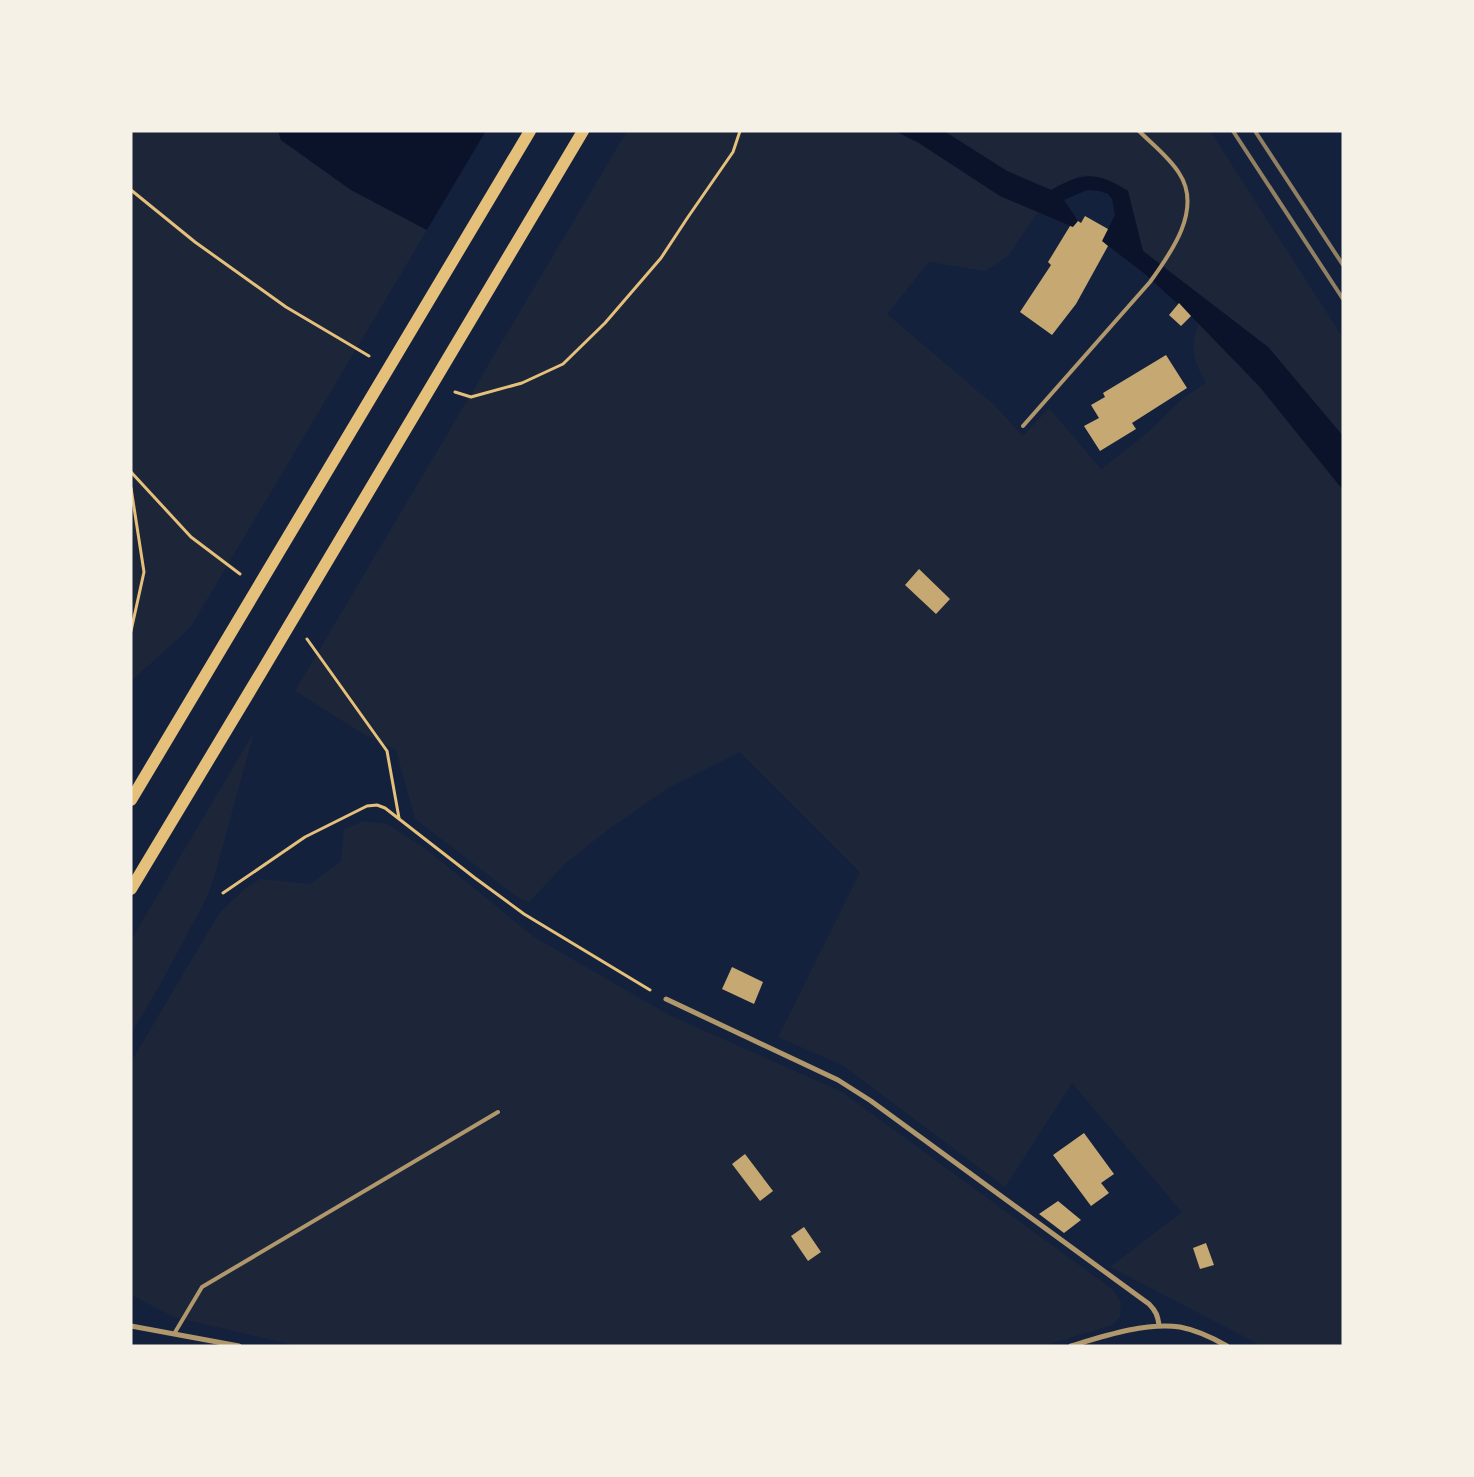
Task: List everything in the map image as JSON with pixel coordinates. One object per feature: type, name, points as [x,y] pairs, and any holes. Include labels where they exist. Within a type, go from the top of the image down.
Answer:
[{"type":"main road","points":[[131,800],[530,131]]},
{"type":"main road","points":[[131,888],[583,131]]},
{"type":"street","points":[[666,999],[838,1080],[871,1101],[1149,1304],[1155,1310],[1159,1326]]},
{"type":"street","points":[[131,1326],[239,1346]]},
{"type":"street","points":[[1071,1346],[1108,1335],[1159,1326],[1182,1327],[1213,1338],[1227,1346]]},
{"type":"lane","points":[[1023,426],[1150,282],[1166,260],[1178,238],[1186,216],[1188,196],[1180,174],[1139,131]]},
{"type":"lane","points":[[174,1334],[202,1287],[498,1112]]},
{"type":"path","points":[[131,472],[191,537],[243,577]]},
{"type":"path","points":[[131,488],[144,572],[131,631]]},
{"type":"path","points":[[309,642],[387,751],[400,819]]},
{"type":"path","points":[[223,893],[305,837],[367,806],[377,805],[385,808],[400,819],[524,914],[599,961],[666,999]]},
{"type":"shaded area","points":[[131,131],[278,131],[281,140],[351,190],[427,230],[190,628],[131,681]]},
{"type":"shaded area","points":[[278,131],[486,131],[427,230],[351,190],[281,140]]},
{"type":"shaded area","points":[[627,131],[895,131],[919,143],[1000,196],[1038,212],[1008,256],[985,271],[929,262],[887,314],[993,404],[1023,436],[1049,408],[1101,469],[1145,435],[1183,398],[1206,383],[1198,368],[1194,354],[1194,340],[1199,323],[1259,386],[1343,490],[1343,1346],[1262,1346],[1110,1267],[1182,1212],[1072,1083],[1005,1187],[842,1065],[778,1037],[860,872],[740,752],[668,788],[609,829],[566,863],[529,902],[520,899],[415,819],[396,750],[365,735],[295,691]]},
{"type":"shaded area","points":[[895,131],[944,131],[1007,171],[1051,190],[1072,180],[1090,176],[1107,180],[1128,191],[1143,251],[1268,347],[1343,436],[1343,490],[1259,386],[1191,316],[1145,274],[1102,241],[1115,215],[1112,199],[1108,194],[1087,190],[1064,200],[1078,221],[1073,227],[1000,196],[919,143]]},
{"type":"shaded area","points":[[944,131],[1210,131],[1343,338],[1343,436],[1268,347],[1142,251],[1128,191],[1088,175],[1079,176],[1052,190],[1007,171]]},
{"type":"shaded area","points":[[254,732],[208,895],[161,983],[131,1034],[131,940]]},
{"type":"shaded area","points":[[364,821],[387,824],[427,850],[534,937],[671,1016],[842,1092],[1112,1289],[1121,1302],[1120,1317],[1112,1325],[1043,1346],[297,1346],[174,1317],[131,1295],[131,1062],[220,912],[246,888],[260,879],[310,884],[341,861],[344,829]]},
{"type":"pier","points":[[486,131],[488,132],[429,231],[426,232]]},
{"type":"building","points":[[1085,216],[1108,229],[1102,241],[1108,246],[1076,304],[1052,335],[1020,312],[1051,265],[1048,262],[1070,226],[1073,227],[1078,221],[1081,223]]},
{"type":"building","points":[[1179,303],[1191,316],[1181,326],[1169,315]]},
{"type":"building","points":[[1166,355],[1187,388],[1132,423],[1136,429],[1100,451],[1084,426],[1099,418],[1091,405],[1105,397],[1103,393]]},
{"type":"building","points":[[919,569],[950,599],[936,614],[905,585]]},
{"type":"building","points":[[732,967],[763,982],[754,1004],[722,989]]},
{"type":"building","points":[[1084,1133],[1114,1174],[1101,1183],[1109,1193],[1091,1206],[1053,1155]]},
{"type":"building","points":[[745,1154],[773,1191],[760,1201],[732,1164]]},
{"type":"building","points":[[1058,1201],[1081,1220],[1064,1233],[1039,1214]]},
{"type":"building","points":[[804,1227],[821,1252],[808,1261],[791,1236]]},
{"type":"building","points":[[1206,1243],[1214,1265],[1200,1269],[1193,1248]]},
{"type":"railway","points":[[1233,131],[1343,299]]},
{"type":"railway","points":[[1255,131],[1343,265]]}]
